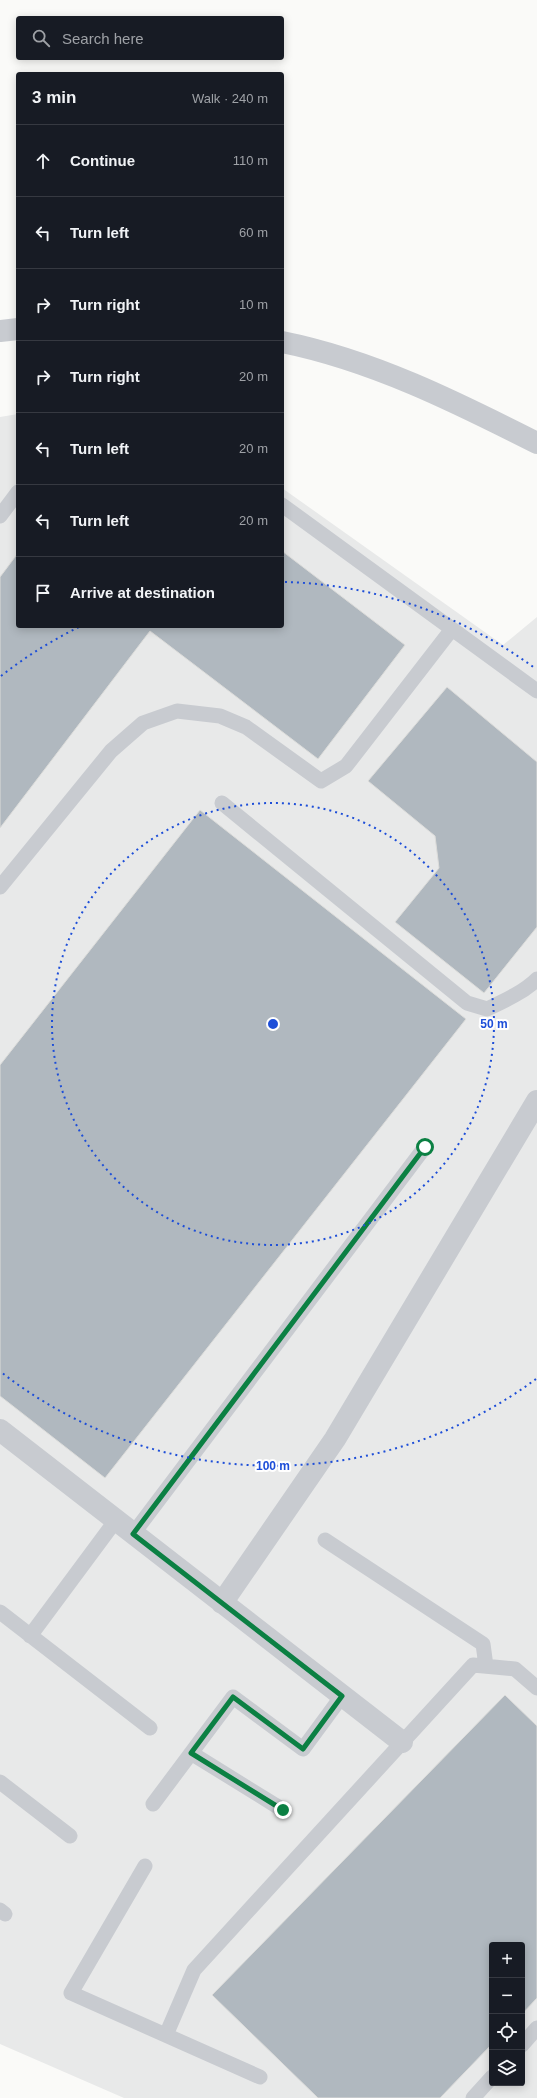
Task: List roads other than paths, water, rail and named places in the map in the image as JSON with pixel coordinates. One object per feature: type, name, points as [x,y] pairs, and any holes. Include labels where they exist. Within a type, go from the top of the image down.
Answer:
[{"type":"street","points":[[0,331],[16,328]]},
{"type":"street","points":[[284,343],[362,363],[430,391],[537,443]]},
{"type":"street","points":[[222,1603],[335,1439],[537,1101]]},
{"type":"street","points":[[0,1430],[402,1742]]},
{"type":"lane","points":[[0,516],[16,495]]},
{"type":"lane","points":[[284,506],[537,691]]},
{"type":"lane","points":[[0,888],[111,751],[143,723],[177,711],[220,716],[246,727],[321,781],[346,766],[452,629]]},
{"type":"lane","points":[[222,803],[467,1003],[487,1009],[525,988],[537,979]]},
{"type":"lane","points":[[133,1534],[425,1147]]},
{"type":"lane","points":[[30,1636],[116,1520]]},
{"type":"lane","points":[[325,1540],[483,1644],[486,1666]]},
{"type":"lane","points":[[0,1612],[150,1728]]},
{"type":"lane","points":[[166,2035],[194,1970],[473,1665],[515,1669],[537,1688]]},
{"type":"lane","points":[[153,1804],[233,1697],[303,1749],[342,1696]]},
{"type":"lane","points":[[191,1753],[283,1810]]},
{"type":"lane","points":[[0,1782],[70,1836]]},
{"type":"lane","points":[[145,1866],[71,1993],[260,2077]]},
{"type":"lane","points":[[525,2041],[537,2028]]},
{"type":"lane","points":[[473,2098],[489,2080]]}]
